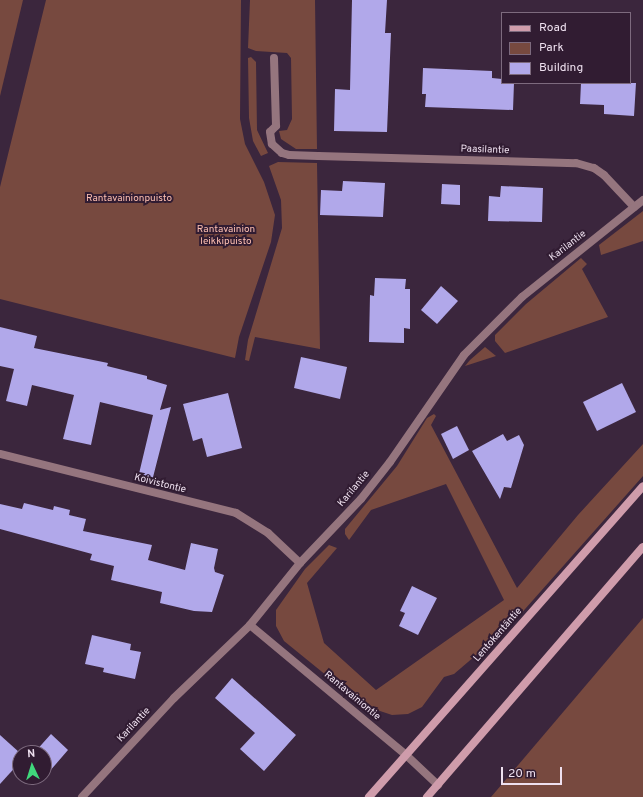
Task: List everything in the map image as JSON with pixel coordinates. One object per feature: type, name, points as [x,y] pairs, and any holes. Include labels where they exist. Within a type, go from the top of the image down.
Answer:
[{"type":"main road","name":"Lentokentäntie","points":[[369,797],[643,486]]},
{"type":"main road","points":[[427,797],[643,547]]},
{"type":"street","name":"Paasilantie","points":[[274,58],[276,126],[270,132],[272,144],[282,153],[289,155],[318,156],[576,163],[594,168],[604,175],[634,207]]},
{"type":"street","name":"Karilantie","points":[[82,797],[174,698],[250,625],[300,563],[361,499],[385,468],[430,400],[469,350],[522,297],[643,200]]},
{"type":"street","name":"Koivistontie","points":[[0,454],[236,513],[268,533],[300,563]]},
{"type":"street","name":"Rantavainiontie","points":[[250,625],[406,754],[438,785]]},
{"type":"green space","points":[[0,0],[23,0],[0,96]]},
{"type":"green space","name":"Rantavainionpuisto","points":[[46,0],[241,0],[240,119],[245,144],[264,182],[275,215],[271,242],[239,337],[235,358],[0,299],[0,187]]},
{"type":"green space","points":[[250,0],[315,0],[317,149],[296,149],[281,139],[279,131],[287,130],[292,119],[291,58],[287,53],[256,51],[248,48]]},
{"type":"green space","points":[[251,57],[256,62],[257,130],[268,153],[261,156],[253,141],[249,118],[248,58]]},
{"type":"green space","points":[[278,162],[317,163],[320,349],[255,337],[249,361],[245,360],[248,340],[282,228],[281,200],[269,166]]},
{"type":"green space","points":[[643,211],[643,241],[601,255],[599,245]]},
{"type":"green space","points":[[581,258],[587,264],[582,269],[608,317],[505,353],[495,341],[495,335],[526,304]]},
{"type":"green space","points":[[485,347],[496,356],[465,366],[470,360]]},
{"type":"green space","points":[[434,414],[436,416],[431,425],[517,588],[578,515],[643,444],[643,476],[510,626],[454,674],[444,677],[422,707],[408,714],[392,715],[374,709],[348,693],[284,641],[276,626],[276,610],[305,569],[329,545],[337,548],[307,583],[324,643],[376,690],[504,600],[446,484],[371,510],[349,540],[345,534],[345,529],[397,466],[427,418]]},
{"type":"green space","points":[[643,618],[643,797],[491,797]]},
{"type":"building","points":[[352,0],[387,0],[385,33],[391,33],[387,132],[334,131],[335,89],[350,90]]},
{"type":"building","points":[[423,68],[492,71],[492,78],[501,79],[501,84],[514,84],[513,110],[425,107],[426,94],[422,94]]},
{"type":"building","points":[[636,83],[634,116],[604,114],[604,105],[580,104],[581,84]]},
{"type":"building","points":[[343,181],[385,183],[383,217],[320,215],[321,190],[342,191]]},
{"type":"building","points":[[442,184],[460,185],[460,205],[441,204]]},
{"type":"building","points":[[501,186],[543,188],[542,222],[488,221],[489,196],[500,197]]},
{"type":"building","points":[[375,278],[406,279],[405,289],[410,289],[410,329],[404,328],[404,343],[369,342],[370,295],[374,296]]},
{"type":"building","points":[[441,286],[458,301],[437,324],[421,310]]},
{"type":"building","points":[[0,327],[37,336],[34,348],[108,363],[107,366],[147,376],[147,379],[167,385],[160,410],[171,407],[151,485],[137,482],[153,415],[100,402],[91,445],[63,439],[74,395],[32,385],[27,406],[6,401],[14,369],[0,366]]},
{"type":"building","points":[[301,357],[347,367],[340,399],[294,388]]},
{"type":"building","points":[[622,383],[636,412],[597,431],[583,402]]},
{"type":"building","points":[[228,393],[242,448],[207,457],[202,438],[193,441],[183,404]]},
{"type":"building","points":[[457,426],[469,450],[453,459],[441,434]]},
{"type":"building","points":[[503,434],[507,441],[519,435],[524,445],[511,488],[504,487],[500,499],[472,451]]},
{"type":"building","points":[[24,503],[53,510],[54,506],[70,510],[69,515],[86,519],[83,531],[152,545],[148,560],[185,570],[191,543],[218,549],[214,568],[215,572],[224,575],[212,612],[194,611],[160,603],[162,592],[111,580],[114,566],[90,560],[92,554],[0,529],[0,504],[22,509]]},
{"type":"building","points":[[412,586],[437,598],[418,635],[399,626],[405,613],[400,611]]},
{"type":"building","points":[[92,635],[131,644],[130,650],[141,652],[135,679],[103,672],[104,668],[85,664]]},
{"type":"building","points":[[232,678],[296,735],[264,771],[240,749],[255,733],[215,698]]},
{"type":"building","points":[[51,734],[68,750],[52,769],[52,745],[41,745]]},
{"type":"building","points":[[0,735],[12,746],[12,771],[0,784]]},
{"type":"park label","name":"Rantavainion leikkipuisto","points":[[226,234]]}]
